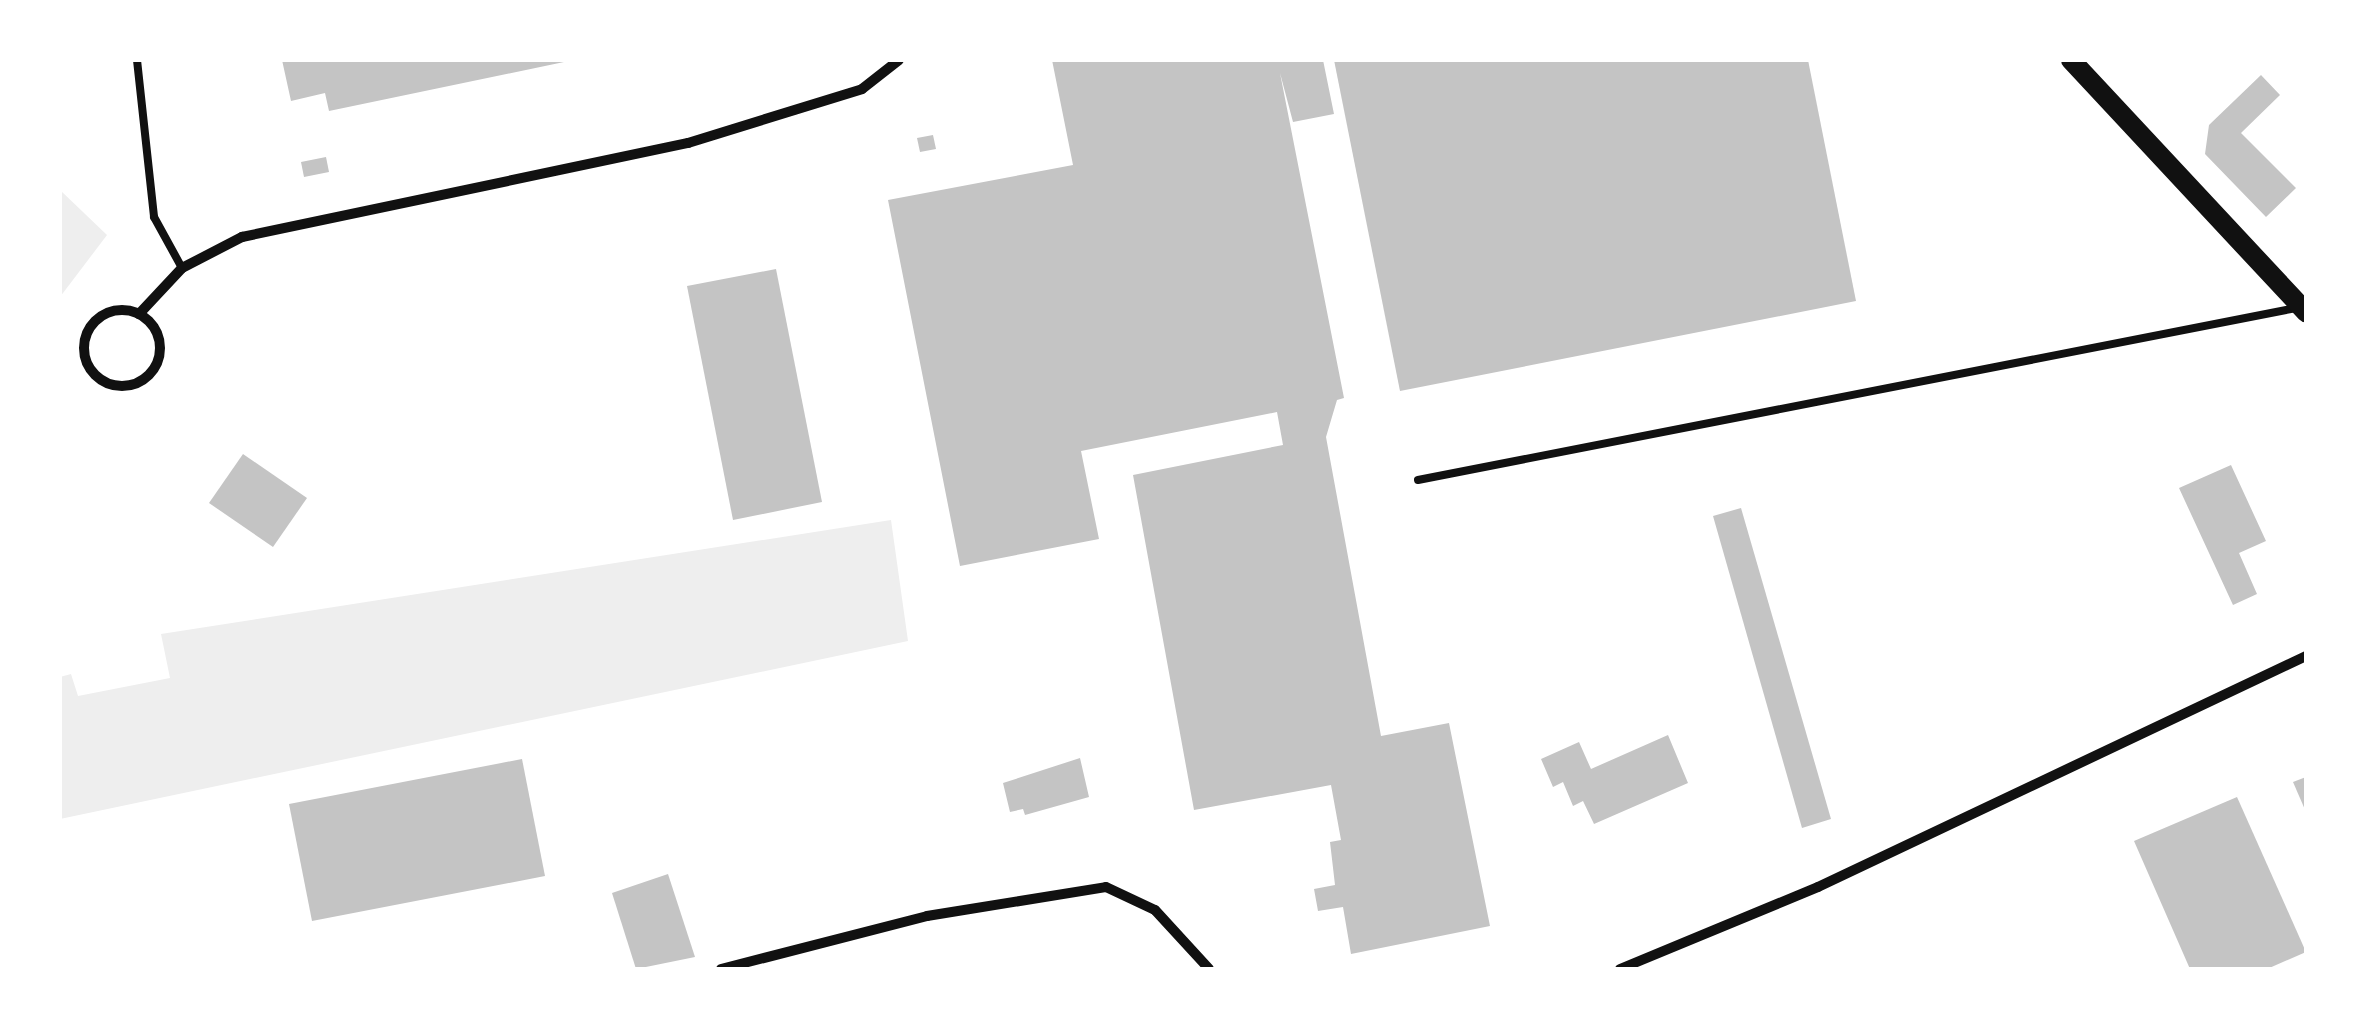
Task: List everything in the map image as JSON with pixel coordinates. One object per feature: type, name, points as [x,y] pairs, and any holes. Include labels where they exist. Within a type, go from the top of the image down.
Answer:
[{"type":"main road","points":[[2070,60],[2303,309]]},
{"type":"street","points":[[139,314],[182,268],[242,237],[688,143],[812,108],[862,89],[900,60]]},
{"type":"street","points":[[111,312],[139,314],[158,334],[158,363],[134,385],[102,382],[84,357],[89,329],[111,312]]},
{"type":"street","points":[[1620,969],[1818,888],[2306,656]]},
{"type":"street","points":[[721,969],[927,916],[1106,887],[1155,910],[1209,969]]},
{"type":"lane","points":[[137,60],[154,217],[182,268]]},
{"type":"lane","points":[[1418,480],[2303,309]]},
{"type":"shaded area","points":[[60,190],[107,235],[60,297]]},
{"type":"shaded area","points":[[891,520],[908,641],[60,819],[60,677],[71,674],[78,696],[170,678],[161,634]]},
{"type":"building","points":[[282,60],[564,62],[329,111],[325,93],[291,101]]},
{"type":"building","points":[[1052,60],[1323,60],[1334,114],[1293,122],[1280,73],[1344,398],[1337,400],[1326,437],[1381,736],[1449,723],[1490,926],[1351,954],[1343,907],[1318,911],[1314,889],[1335,885],[1330,842],[1341,840],[1331,785],[1194,810],[1133,475],[1283,445],[1277,412],[1081,451],[1099,539],[960,566],[888,200],[1073,165]]},
{"type":"building","points":[[1334,60],[1808,60],[1856,301],[1400,391]]},
{"type":"building","points":[[2261,75],[2280,95],[2241,133],[2296,188],[2266,217],[2205,154],[2209,125]]},
{"type":"building","points":[[933,135],[936,149],[920,152],[917,138]]},
{"type":"building","points":[[326,157],[329,172],[304,177],[301,162]]},
{"type":"building","points":[[776,269],[822,502],[733,520],[687,286]]},
{"type":"building","points":[[243,454],[307,498],[273,547],[209,503]]},
{"type":"building","points":[[2231,465],[2266,541],[2239,553],[2257,594],[2233,605],[2179,488]]},
{"type":"building","points":[[1741,508],[1831,819],[1802,828],[1713,516]]},
{"type":"building","points":[[1668,735],[1688,783],[1594,824],[1583,801],[1573,806],[1563,782],[1553,787],[1541,759],[1579,742],[1591,769]]},
{"type":"building","points":[[1080,758],[1089,797],[1025,815],[1023,809],[1010,812],[1003,783]]},
{"type":"building","points":[[522,759],[545,876],[312,921],[289,804]]},
{"type":"building","points":[[2306,777],[2306,812],[2293,782]]},
{"type":"building","points":[[2237,797],[2306,952],[2267,969],[2190,969],[2134,841]]},
{"type":"building","points":[[668,874],[695,957],[636,969],[612,893]]}]
